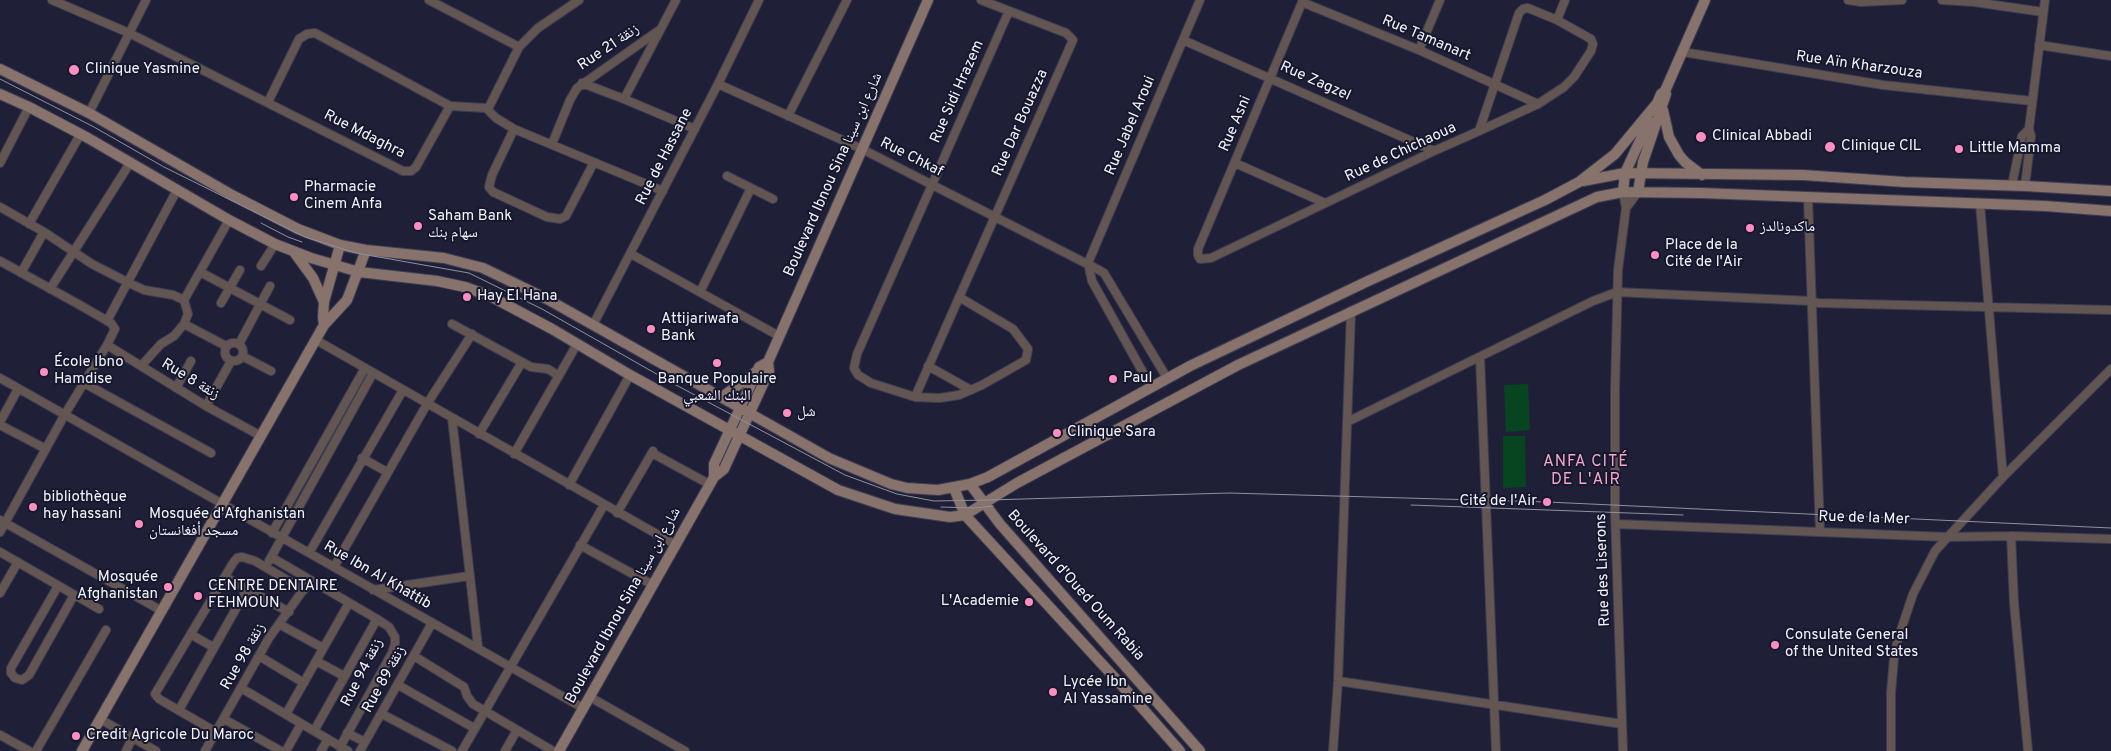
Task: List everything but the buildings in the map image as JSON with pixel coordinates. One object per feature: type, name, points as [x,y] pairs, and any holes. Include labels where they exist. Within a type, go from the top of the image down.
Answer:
[{"type":"main road","name":"Boulevard Ibnou Sina شارع ابن سينا","points":[[560,751],[712,481],[724,469],[741,435],[769,371],[768,362],[779,336],[928,0]]},
{"type":"main road","points":[[1638,192],[1643,162],[1660,106],[1661,94],[1665,91],[1683,52],[1704,0]]},
{"type":"main road","points":[[0,69],[89,113],[232,195],[298,229],[340,245],[366,250],[444,258],[483,268],[518,284],[593,325],[829,458],[868,476],[906,488],[938,490],[970,484],[988,477],[1167,378],[1344,292],[1545,200],[1579,182],[1615,154],[1660,106]]},
{"type":"main road","points":[[0,94],[80,135],[275,244],[333,265],[359,272],[437,281],[465,287],[508,305],[630,375],[845,492],[895,508],[950,517],[965,515],[1167,402],[1351,311],[1476,254],[1587,200],[1623,192],[1638,192],[2045,206],[2111,211]]},
{"type":"main road","points":[[1623,192],[1625,173],[1660,106]]},
{"type":"main road","points":[[1660,106],[1669,137],[1679,155],[1702,175]]},
{"type":"main road","points":[[1579,182],[1625,173],[1803,175],[1905,182],[2012,185],[2111,191]]},
{"type":"main road","points":[[324,326],[322,317],[324,302],[340,245]]},
{"type":"main road","points":[[82,751],[324,326],[347,300],[366,250]]},
{"type":"main road","points":[[293,251],[313,278],[324,302]]},
{"type":"main road","name":"Boulevard Ibnou Sina شارع ابن سينا","points":[[712,481],[714,464],[759,367],[768,362]]},
{"type":"main road","points":[[722,397],[758,370]]},
{"type":"main road","name":"Boulevard d'Oued Oum Rabia","points":[[970,484],[982,504],[1200,751]]},
{"type":"main road","points":[[954,488],[965,515],[1180,751]]},
{"type":"street","name":"Rue Mdaghra","points":[[52,0],[129,33],[403,171],[411,171],[416,167],[450,106]]},
{"type":"street","points":[[89,113],[146,0]]},
{"type":"street","points":[[429,0],[519,48]]},
{"type":"street","points":[[488,109],[519,48],[538,28],[579,0]]},
{"type":"street","points":[[624,99],[658,31],[676,0]]},
{"type":"street","name":"Rue de Hassane","points":[[593,325],[718,84],[759,0]]},
{"type":"street","points":[[788,116],[847,0]]},
{"type":"street","points":[[982,0],[1009,12]]},
{"type":"street","name":"Rue Jabel Aroui","points":[[1088,263],[1200,0]]},
{"type":"street","points":[[1419,50],[1440,0]]},
{"type":"street","points":[[1479,131],[1519,14],[1523,9],[1528,8],[1557,20],[1565,0]]},
{"type":"street","points":[[1848,0],[1861,2],[1902,0]]},
{"type":"street","points":[[1942,0],[1974,2],[2043,12]]},
{"type":"street","points":[[2025,186],[2031,136],[2029,129],[2032,101],[2045,0]]},
{"type":"street","name":"Rue Tamanart","points":[[1302,1],[1419,50],[1538,104]]},
{"type":"street","name":"Rue Asni","points":[[1200,259],[1198,249],[1302,1]]},
{"type":"street","name":"Rue Dar Bouazza","points":[[915,397],[1073,40],[1066,33],[1009,12]]},
{"type":"street","name":"Rue Sidi Hrazem","points":[[959,297],[1013,329],[1020,337],[1029,354],[1028,358],[1024,362],[971,390],[959,395],[940,398],[915,397],[862,379],[856,372],[854,362],[1009,12]]},
{"type":"street","name":"Rue de Chichaoua","points":[[1200,259],[1211,258],[1434,151],[1538,104],[1564,87],[1574,77],[1593,44],[1587,35],[1557,20]]},
{"type":"street","name":"Rue 21 زنقة","points":[[552,144],[570,100],[582,84],[658,31]]},
{"type":"street","points":[[268,102],[298,39],[312,33],[450,106],[482,106],[488,109],[496,118],[514,129],[552,144],[593,164],[663,191]]},
{"type":"street","name":"Rue Zagzel","points":[[1183,40],[1434,151]]},
{"type":"street","points":[[2039,45],[2111,56]]},
{"type":"street","name":"Rue Aïn Kharzouza","points":[[1683,52],[1883,85],[2032,101]]},
{"type":"street","points":[[582,84],[624,99],[695,129]]},
{"type":"street","name":"Rue Chkaf","points":[[718,84],[862,149],[1088,263],[1104,274],[1167,378]]},
{"type":"street","points":[[0,163],[28,107]]},
{"type":"street","points":[[514,129],[492,175],[489,187],[492,192],[547,217],[560,218],[566,216],[593,164]]},
{"type":"street","points":[[2012,185],[2022,136],[2029,129]]},
{"type":"street","points":[[29,224],[80,135]]},
{"type":"street","points":[[50,289],[130,163]]},
{"type":"street","points":[[1234,163],[1325,203]]},
{"type":"street","points":[[727,176],[772,200]]},
{"type":"street","points":[[700,292],[752,188]]},
{"type":"street","points":[[107,321],[177,190]]},
{"type":"street","name":"Rue des Liserons","points":[[1623,192],[1626,208],[1617,292],[1616,524],[1623,751]]},
{"type":"street","points":[[1626,208],[1638,192]]},
{"type":"street","points":[[1808,198],[1820,531]]},
{"type":"street","points":[[1980,204],[2003,477]]},
{"type":"street","points":[[0,208],[127,282],[144,290],[173,295],[184,300]]},
{"type":"street","points":[[141,366],[161,344],[174,336],[184,324],[188,314],[184,300],[229,220]]},
{"type":"street","points":[[21,273],[44,232]]},
{"type":"street","points":[[261,266],[275,244]]},
{"type":"street","points":[[631,254],[779,336]]},
{"type":"street","points":[[0,261],[107,321],[115,329],[2,522],[0,532]]},
{"type":"street","points":[[1088,263],[1092,280],[1151,387]]},
{"type":"street","points":[[221,303],[240,270]]},
{"type":"street","points":[[200,272],[290,320]]},
{"type":"street","points":[[239,344],[270,286]]},
{"type":"street","points":[[1347,422],[1605,296],[1617,292],[1811,301],[1818,303],[2111,310]]},
{"type":"street","points":[[1334,751],[1351,311]]},
{"type":"street","points":[[184,324],[226,346]]},
{"type":"street","points":[[452,324],[531,368],[548,369],[559,376]]},
{"type":"street","points":[[334,567],[427,404],[472,334]]},
{"type":"street","points":[[316,340],[676,545]]},
{"type":"street","points":[[232,343],[239,344],[243,349],[242,356],[238,361],[231,361],[224,354],[226,346],[232,343]]},
{"type":"street","points":[[514,454],[578,344]]},
{"type":"street","name":"Rue 8 زنقة","points":[[107,345],[206,406],[261,436]]},
{"type":"street","points":[[242,356],[271,371]]},
{"type":"street","points":[[1480,357],[1496,751]]},
{"type":"street","points":[[176,388],[191,361]]},
{"type":"street","points":[[206,406],[231,361]]},
{"type":"street","points":[[479,434],[522,362]]},
{"type":"street","points":[[928,366],[971,390]]},
{"type":"street","points":[[272,533],[365,368]]},
{"type":"street","points":[[1891,751],[1891,693],[1894,658],[1898,639],[1913,594],[1934,551],[2003,477],[2111,369]]},
{"type":"street","points":[[266,567],[374,373]]},
{"type":"street","points":[[569,485],[630,375]]},
{"type":"street","name":"Rue Ibn Al Khattib","points":[[0,378],[583,708]]},
{"type":"street","points":[[84,383],[211,453]]},
{"type":"street","points":[[18,389],[0,424],[46,449]]},
{"type":"street","points":[[309,553],[362,458],[403,390]]},
{"type":"street","points":[[452,418],[478,647]]},
{"type":"street","points":[[618,513],[652,452],[712,481]]},
{"type":"street","points":[[362,458],[387,472]]},
{"type":"street","points":[[304,478],[312,482]]},
{"type":"street","points":[[462,751],[604,505]]},
{"type":"street","points":[[2,522],[162,611]]},
{"type":"street","name":"Rue de la Mer","points":[[1616,524],[1947,537],[2011,536],[2111,539]]},
{"type":"street","points":[[2011,536],[2014,603],[2028,751]]},
{"type":"street","points":[[580,545],[653,585]]},
{"type":"street","points":[[0,552],[99,609]]},
{"type":"street","points":[[216,732],[159,699],[155,694],[192,635],[233,563],[242,557],[266,567],[304,590]]},
{"type":"street","name":"Rue 94 زنقة","points":[[271,558],[377,619],[392,631],[395,644],[392,653],[340,747]]},
{"type":"street","points":[[0,594],[18,562]]},
{"type":"street","points":[[373,590],[469,576]]},
{"type":"street","points":[[225,577],[289,612]]},
{"type":"street","name":"Rue 98 زنقة","points":[[207,749],[259,656],[310,580]]},
{"type":"street","points":[[58,586],[11,668],[11,673],[15,678],[22,680],[29,675],[74,595]]},
{"type":"street","points":[[179,710],[247,589]]},
{"type":"street","points":[[286,714],[349,603]]},
{"type":"street","points":[[314,731],[377,619]]},
{"type":"street","name":"Rue 89 زنقة","points":[[360,751],[432,623]]},
{"type":"street","points":[[279,624],[323,648]]},
{"type":"street","points":[[36,751],[106,630]]},
{"type":"street","points":[[192,635],[213,647]]},
{"type":"street","points":[[259,656],[304,683]]},
{"type":"street","points":[[414,656],[464,687],[470,702],[553,751]]},
{"type":"street","points":[[316,661],[344,676]]},
{"type":"street","points":[[1338,681],[1622,724]]},
{"type":"street","points":[[398,685],[474,728]]},
{"type":"street","points":[[241,688],[348,751]]},
{"type":"street","points":[[590,697],[685,751]]},
{"type":"street","points":[[382,714],[452,751]]},
{"type":"street","points":[[100,719],[156,751]]},
{"type":"street","points":[[224,719],[282,751]]},
{"type":"street","points":[[286,751],[301,724]]},
{"type":"street","points":[[505,751],[517,730]]},
{"type":"street","points":[[348,733],[365,742]]},
{"type":"street","points":[[0,735],[29,751]]},
{"type":"street","points":[[126,751],[132,737]]},
{"type":"street","points":[[321,751],[328,739]]},
{"type":"street","points":[[207,749],[216,751]]},
{"type":"green space","points":[[1528,384],[1530,430],[1506,432],[1504,385]]},
{"type":"green space","points":[[1503,436],[1525,436],[1526,487],[1503,488]]},
{"type":"tram line","points":[[0,79],[94,127],[164,167],[305,237],[356,253],[469,273],[542,309],[676,385],[845,475],[897,494],[934,501],[1229,493],[1547,502],[2111,528]]},
{"type":"tram line","points":[[261,223],[302,242]]},
{"type":"tram line","points":[[1411,505],[1683,515]]},
{"type":"tram line","points":[[941,507],[975,508],[993,506]]},
{"type":"place","name":"Clinique Yasmine","points":[[74,70]]},
{"type":"place","name":"Clinical Abbadi","points":[[1701,137]]},
{"type":"place","name":"Clinique CIL","points":[[1830,147]]},
{"type":"place","name":"Little Mamma","points":[[1959,149]]},
{"type":"place","name":"Pharmacie Cinem Anfa","points":[[294,197]]},
{"type":"place","name":"Saham Bank سهام بنك","points":[[418,226]]},
{"type":"place","name":"ماكدونالدز","points":[[1750,228]]},
{"type":"place","name":"Place de la Cité de l'Air","points":[[1655,255]]},
{"type":"place","name":"Hay El Hana","points":[[467,297]]},
{"type":"place","name":"Attijariwafa Bank","points":[[651,329]]},
{"type":"place","name":"Banque Populaire البنك الشعبي","points":[[717,363]]},
{"type":"place","name":"École Ibno Hamdise","points":[[44,372]]},
{"type":"place","name":"Paul","points":[[1113,379]]},
{"type":"place","name":"شل","points":[[787,413]]},
{"type":"place","name":"Clinique Sara","points":[[1057,433]]},
{"type":"place","name":"Cité de l'Air","points":[[1547,502]]},
{"type":"place","name":"bibliothèque hay hassani","points":[[33,507]]},
{"type":"place","name":"Mosquée d'Afghanistan مسجد أفغانستان","points":[[139,524]]},
{"type":"place","name":"Mosquée Afghanistan","points":[[168,587]]},
{"type":"place","name":"CENTRE DENTAIRE FEHMOUN","points":[[198,596]]},
{"type":"place","name":"L'Academie","points":[[1029,602]]},
{"type":"place","name":"Consulate General of the United States","points":[[1775,645]]},
{"type":"place","name":"Lycée Ibn Al Yassamine","points":[[1053,692]]},
{"type":"place","name":"Credit Agricole Du Maroc","points":[[76,736]]},
{"type":"district","name":"ANFA CITÉ DE L'AIR","points":[[1586,472]]}]
